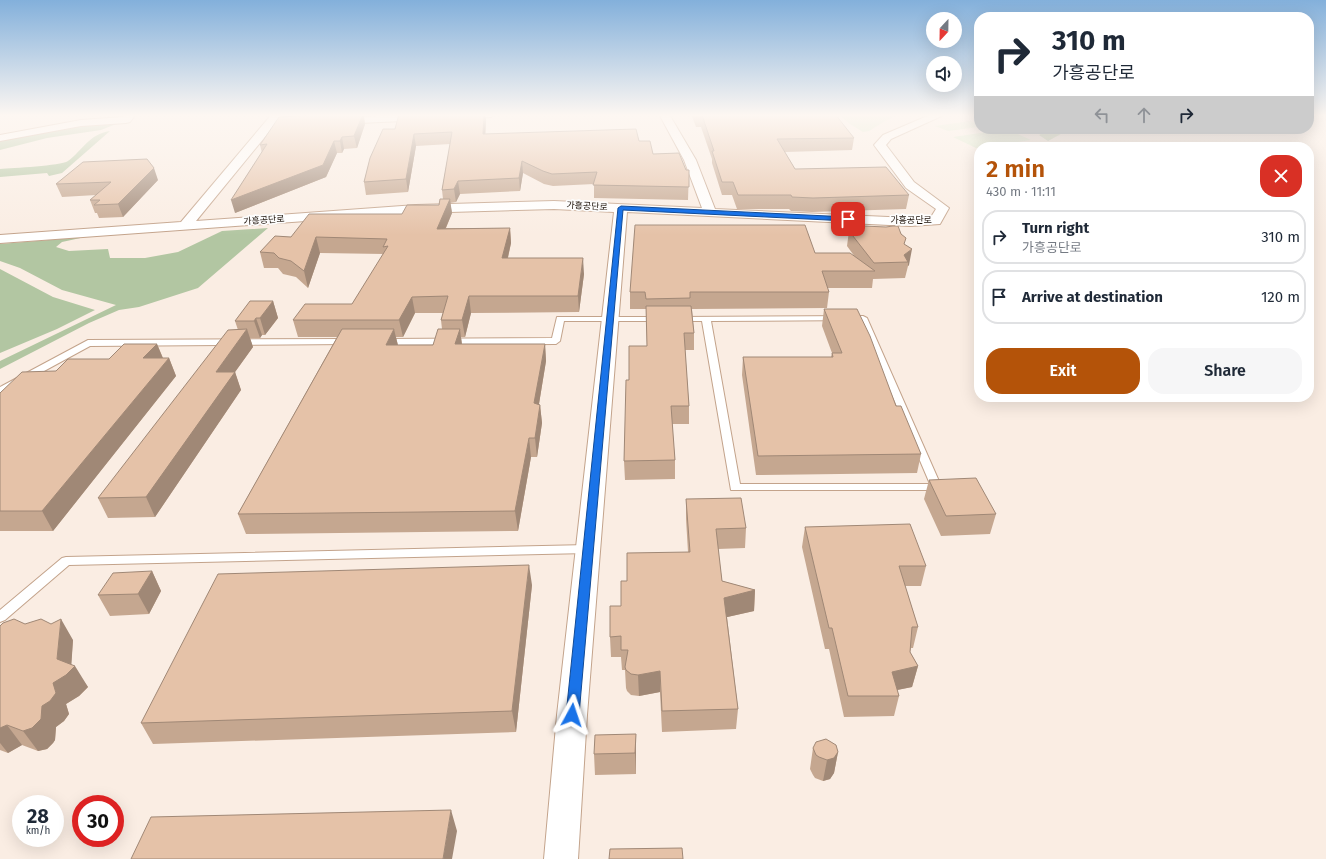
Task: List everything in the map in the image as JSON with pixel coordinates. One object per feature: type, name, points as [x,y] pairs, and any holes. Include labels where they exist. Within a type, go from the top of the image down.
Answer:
[{"type":"street","points":[[184,226],[244,154]]},
{"type":"street","points":[[687,154],[710,212]]},
{"type":"street","name":"가흥공단로","points":[[0,239],[416,209],[554,205],[910,222],[935,221],[943,208],[910,185],[886,154]]},
{"type":"street","points":[[561,859],[572,715],[621,208]]},
{"type":"lane","points":[[374,342],[556,341],[560,319],[863,318],[938,488],[735,488],[706,319]]},
{"type":"lane","points":[[0,392],[4,388],[88,343],[358,342]]},
{"type":"lane","points":[[0,617],[66,561],[588,549]]},
{"type":"green space","points":[[76,154],[84,154],[62,173],[49,176],[47,173],[0,177],[0,169],[63,163]]},
{"type":"green space","points":[[268,228],[198,288],[139,307],[119,310],[89,323],[0,369],[0,361],[116,305],[62,290],[20,268],[0,261],[0,244],[85,237],[62,242],[56,247],[69,251],[108,249],[110,258],[145,258],[178,252],[222,231]]},
{"type":"green space","points":[[0,269],[53,297],[95,310],[57,329],[0,353]]},
{"type":"building","points":[[261,154],[328,154],[323,165],[231,200]]},
{"type":"building","points":[[372,154],[410,154],[406,179],[364,182]]},
{"type":"building","points":[[448,154],[679,154],[686,170],[689,170],[689,187],[593,185],[597,172],[552,174],[522,161],[519,178],[458,181],[454,189],[442,190]]},
{"type":"building","points":[[713,154],[786,154],[795,169],[886,167],[909,195],[813,198],[792,197],[791,195],[738,195],[733,182],[722,182]]},
{"type":"building","points":[[147,159],[154,168],[118,204],[94,205],[100,200],[90,200],[111,182],[56,184],[83,162]]},
{"type":"building","points":[[440,199],[450,199],[437,229],[510,228],[502,258],[583,258],[578,296],[469,296],[462,320],[441,320],[448,296],[412,297],[399,320],[293,320],[305,304],[352,304],[388,246],[383,247],[387,239],[316,237],[304,271],[291,261],[279,258],[274,253],[260,252],[275,236],[291,237],[309,214],[402,214],[407,205],[439,205]]},
{"type":"building","points":[[635,225],[805,225],[815,253],[850,253],[875,271],[822,271],[829,292],[690,292],[690,298],[646,299],[645,292],[630,292]]},
{"type":"building","points":[[863,226],[898,226],[901,234],[906,238],[904,244],[912,249],[904,255],[908,262],[874,263],[849,231]]},
{"type":"building","points":[[250,301],[273,301],[260,318],[256,318],[254,321],[235,321]]},
{"type":"building","points":[[646,306],[691,306],[694,333],[684,333],[689,406],[671,406],[675,460],[624,461],[626,380],[629,380],[629,346],[647,346]]},
{"type":"building","points":[[824,309],[857,309],[870,336],[896,406],[901,406],[921,454],[758,456],[743,357],[833,357],[832,353],[842,353]]},
{"type":"building","points":[[247,329],[216,372],[235,372],[146,497],[98,498],[228,330]]},
{"type":"building","points":[[342,329],[394,329],[386,345],[433,345],[438,329],[460,329],[455,344],[545,344],[534,403],[540,405],[535,438],[529,438],[515,511],[238,514]]},
{"type":"building","points":[[124,344],[157,344],[143,358],[169,358],[42,511],[0,511],[0,393],[22,372],[56,371],[68,359],[109,359]]},
{"type":"building","points":[[976,478],[996,514],[946,516],[929,480]]},
{"type":"building","points":[[741,498],[746,528],[716,529],[722,581],[755,590],[724,598],[738,709],[662,711],[660,671],[638,675],[631,674],[625,667],[628,650],[621,650],[621,636],[610,637],[610,606],[621,606],[621,581],[627,581],[627,553],[690,552],[686,499]]},
{"type":"building","points":[[910,524],[926,566],[899,566],[918,627],[912,627],[910,652],[918,666],[892,672],[899,696],[848,696],[832,628],[829,628],[805,527]]},
{"type":"building","points":[[529,565],[512,711],[141,723],[218,574]]},
{"type":"building","points":[[152,571],[138,594],[98,595],[113,573]]},
{"type":"building","points":[[14,619],[25,624],[41,619],[51,624],[61,619],[57,659],[75,666],[66,675],[53,683],[56,693],[50,701],[42,706],[41,719],[32,728],[23,731],[7,725],[0,728],[0,626],[3,623]]},
{"type":"building","points":[[636,734],[635,753],[594,754],[595,735]]},
{"type":"building","points":[[826,739],[836,745],[838,752],[834,758],[827,760],[816,755],[813,748],[816,742]]},
{"type":"building","points":[[451,810],[443,859],[131,859],[151,817]]},
{"type":"building","points":[[682,848],[683,859],[609,859],[610,849]]},
{"type":"route","points":[[572,715],[621,208],[848,219]]}]
